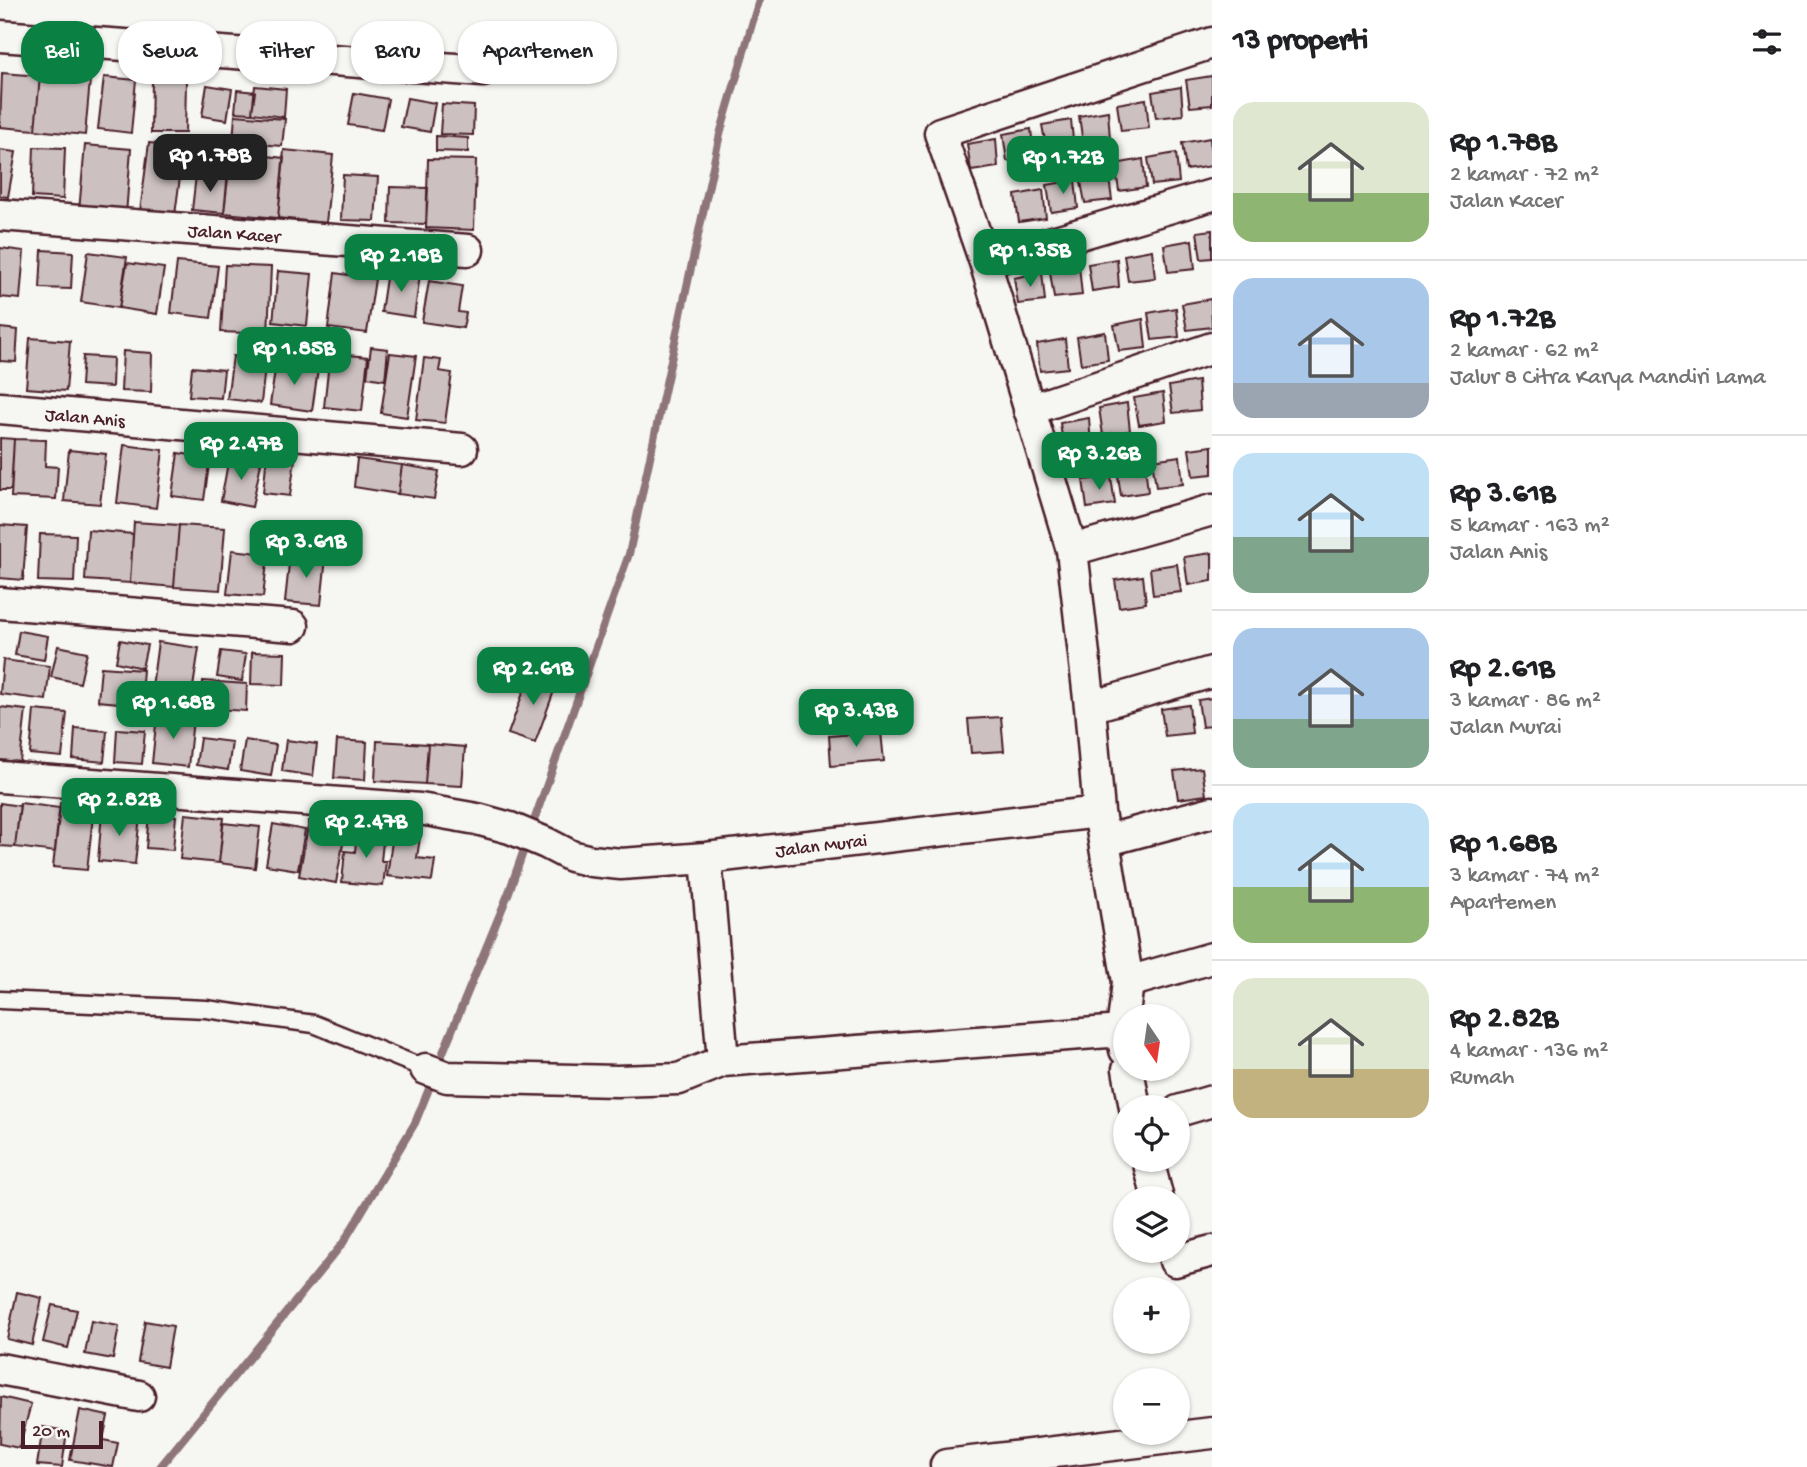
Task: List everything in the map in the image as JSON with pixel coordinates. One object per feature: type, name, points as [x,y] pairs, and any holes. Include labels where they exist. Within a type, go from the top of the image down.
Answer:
[{"type":"street","points":[[0,36],[458,69]]},
{"type":"street","points":[[1126,1004],[1128,982],[1099,812],[1072,550],[985,262],[940,133],[1212,43]]},
{"type":"street","points":[[985,262],[1212,195]]},
{"type":"street","name":"Jalan Kacer","points":[[0,215],[468,250]]},
{"type":"street","points":[[1029,410],[1212,348]]},
{"type":"street","name":"Jalan Anis","points":[[0,408],[462,449]]},
{"type":"street","points":[[1072,550],[1212,510]]},
{"type":"street","points":[[0,603],[293,626]]},
{"type":"street","points":[[1090,707],[1212,671]]},
{"type":"street","name":"Jalan Murai","points":[[0,776],[420,809],[510,828],[571,856],[592,862],[621,864],[706,858],[1099,812]]},
{"type":"street","points":[[1104,841],[1212,812]]},
{"type":"street","points":[[706,858],[723,1061]]},
{"type":"street","points":[[1128,982],[1212,958]]},
{"type":"street","points":[[436,1073],[617,1081],[678,1079],[723,1061],[1113,1041]]},
{"type":"street","points":[[1190,1107],[1212,1101]]},
{"type":"street","points":[[1190,1254],[1212,1251]]},
{"type":"street","points":[[0,1369],[139,1396]]},
{"type":"street","points":[[946,1465],[1212,1433]]},
{"type":"lane","points":[[0,1000],[206,1009],[314,1024],[436,1073]]},
{"type":"building","points":[[2,73],[21,74],[21,84],[39,84],[35,130],[0,127]]},
{"type":"building","points":[[1212,76],[1212,105],[1190,107],[1186,80]]},
{"type":"building","points":[[104,77],[118,78],[118,84],[136,84],[131,133],[98,129]]},
{"type":"building","points":[[39,84],[90,84],[85,135],[35,130]]},
{"type":"building","points":[[152,84],[186,84],[185,133],[151,133]]},
{"type":"building","points":[[207,85],[232,89],[227,120],[202,116]]},
{"type":"building","points":[[255,86],[286,89],[284,117],[252,113]]},
{"type":"building","points":[[1181,87],[1183,115],[1156,118],[1152,92]]},
{"type":"building","points":[[237,90],[255,92],[252,113],[235,112]]},
{"type":"building","points":[[354,93],[388,99],[382,130],[348,125]]},
{"type":"building","points":[[407,98],[435,103],[430,132],[401,127]]},
{"type":"building","points":[[1146,99],[1149,128],[1121,131],[1117,104]]},
{"type":"building","points":[[442,104],[474,106],[473,135],[440,134]]},
{"type":"building","points":[[1108,111],[1110,139],[1083,143],[1079,116]]},
{"type":"building","points":[[235,115],[285,119],[282,146],[233,142]]},
{"type":"building","points":[[1071,120],[1074,149],[1047,152],[1042,125]]},
{"type":"building","points":[[1031,129],[1034,158],[1007,161],[1003,134]]},
{"type":"building","points":[[436,136],[468,138],[468,152],[436,151]]},
{"type":"building","points":[[1210,138],[1212,166],[1186,170],[1182,143]]},
{"type":"building","points":[[996,139],[998,167],[971,171],[967,144]]},
{"type":"building","points":[[149,143],[184,147],[175,215],[140,211]]},
{"type":"building","points":[[85,145],[131,149],[126,215],[79,211]]},
{"type":"building","points":[[34,147],[65,148],[63,199],[32,197]]},
{"type":"building","points":[[0,150],[16,152],[8,197],[0,196]]},
{"type":"building","points":[[284,150],[333,155],[326,223],[278,218]]},
{"type":"building","points":[[230,152],[284,158],[278,218],[224,213]]},
{"type":"building","points":[[1176,153],[1179,182],[1152,185],[1148,158]]},
{"type":"building","points":[[428,159],[476,160],[474,230],[426,228]]},
{"type":"building","points":[[1143,159],[1146,187],[1119,191],[1115,164]]},
{"type":"building","points":[[1108,171],[1112,200],[1085,203],[1080,177]]},
{"type":"building","points":[[196,175],[228,178],[224,213],[192,210]]},
{"type":"building","points":[[343,175],[378,177],[375,221],[341,220]]},
{"type":"building","points":[[1075,180],[1078,208],[1051,212],[1047,185]]},
{"type":"building","points":[[390,187],[428,188],[426,224],[389,223]]},
{"type":"building","points":[[1043,190],[1046,218],[1019,222],[1015,195]]},
{"type":"building","points":[[1212,230],[1212,258],[1201,259],[1197,232]]},
{"type":"building","points":[[1192,240],[1195,269],[1168,272],[1164,245]]},
{"type":"building","points":[[0,248],[24,251],[20,299],[0,297]]},
{"type":"building","points":[[42,250],[73,252],[71,289],[40,288]]},
{"type":"building","points":[[1152,250],[1155,278],[1128,281],[1124,255]]},
{"type":"building","points":[[88,252],[127,257],[119,308],[81,302]]},
{"type":"building","points":[[1117,259],[1119,287],[1092,291],[1088,264]]},
{"type":"building","points":[[177,262],[218,266],[211,318],[171,313]]},
{"type":"building","points":[[127,263],[164,268],[157,314],[119,308]]},
{"type":"building","points":[[225,265],[271,267],[268,334],[221,332]]},
{"type":"building","points":[[1079,266],[1082,295],[1054,298],[1050,272]]},
{"type":"building","points":[[278,271],[312,274],[307,326],[273,322]]},
{"type":"building","points":[[387,271],[420,275],[414,317],[381,312]]},
{"type":"building","points":[[1042,272],[1045,301],[1018,304],[1014,278]]},
{"type":"building","points":[[335,273],[375,279],[367,333],[328,328]]},
{"type":"building","points":[[429,281],[462,286],[458,312],[466,313],[463,328],[422,322]]},
{"type":"building","points":[[1211,299],[1212,327],[1187,330],[1182,304]]},
{"type":"building","points":[[1176,308],[1179,337],[1152,340],[1148,313]]},
{"type":"building","points":[[1143,319],[1146,348],[1119,351],[1114,325]]},
{"type":"building","points":[[0,328],[18,330],[16,362],[0,361]]},
{"type":"building","points":[[1105,332],[1108,360],[1081,364],[1077,337]]},
{"type":"building","points":[[30,338],[70,341],[66,391],[26,388]]},
{"type":"building","points":[[1065,339],[1068,368],[1040,371],[1037,344]]},
{"type":"building","points":[[371,347],[388,349],[385,380],[367,377]]},
{"type":"building","points":[[123,351],[152,353],[151,392],[121,391]]},
{"type":"building","points":[[330,353],[368,357],[362,411],[324,407]]},
{"type":"building","points":[[390,353],[416,356],[407,417],[381,413]]},
{"type":"building","points":[[83,356],[113,358],[112,387],[81,385]]},
{"type":"building","points":[[233,356],[266,358],[261,403],[227,399]]},
{"type":"building","points":[[424,358],[441,360],[439,371],[452,373],[445,423],[416,420]]},
{"type":"building","points":[[276,363],[318,369],[312,411],[270,405]]},
{"type":"building","points":[[192,367],[224,370],[221,398],[189,396]]},
{"type":"building","points":[[1198,381],[1200,410],[1173,413],[1169,386]]},
{"type":"building","points":[[1163,393],[1166,421],[1139,425],[1134,398]]},
{"type":"building","points":[[1127,403],[1130,431],[1103,435],[1099,408]]},
{"type":"building","points":[[1089,418],[1091,446],[1064,450],[1060,423]]},
{"type":"building","points":[[0,438],[14,439],[11,490],[0,490]]},
{"type":"building","points":[[14,439],[46,440],[45,466],[58,467],[56,499],[11,497]]},
{"type":"building","points":[[124,445],[163,450],[156,508],[117,503]]},
{"type":"building","points":[[1212,446],[1212,474],[1193,476],[1189,449]]},
{"type":"building","points":[[69,450],[106,454],[100,504],[64,501]]},
{"type":"building","points":[[178,453],[210,458],[204,500],[172,496]]},
{"type":"building","points":[[267,455],[295,459],[290,496],[263,493]]},
{"type":"building","points":[[1180,456],[1183,484],[1156,487],[1152,460]]},
{"type":"building","points":[[229,457],[261,463],[252,507],[221,501]]},
{"type":"building","points":[[357,459],[402,465],[398,494],[354,487]]},
{"type":"building","points":[[402,465],[439,471],[434,499],[398,494]]},
{"type":"building","points":[[1145,465],[1148,492],[1121,496],[1117,469]]},
{"type":"building","points":[[1111,477],[1115,504],[1087,508],[1083,480]]},
{"type":"building","points":[[134,522],[179,525],[174,587],[130,583]]},
{"type":"building","points":[[0,525],[27,527],[23,580],[0,578]]},
{"type":"building","points":[[179,525],[225,528],[220,590],[174,587]]},
{"type":"building","points":[[88,530],[133,534],[130,583],[85,580]]},
{"type":"building","points":[[40,534],[76,535],[74,582],[38,581]]},
{"type":"building","points":[[232,550],[268,554],[263,597],[227,594]]},
{"type":"building","points":[[1212,553],[1212,581],[1188,585],[1184,557]]},
{"type":"building","points":[[290,554],[326,557],[321,605],[285,602]]},
{"type":"building","points":[[1177,564],[1181,592],[1153,595],[1150,568]]},
{"type":"building","points":[[1143,576],[1146,603],[1119,607],[1115,580]]},
{"type":"building","points":[[19,631],[48,636],[44,660],[15,655]]},
{"type":"building","points":[[120,640],[147,645],[142,668],[116,662]]},
{"type":"building","points":[[158,642],[199,648],[190,707],[150,702]]},
{"type":"building","points":[[58,646],[87,652],[80,683],[51,677]]},
{"type":"building","points":[[221,651],[246,654],[242,681],[217,677]]},
{"type":"building","points":[[252,652],[285,653],[284,685],[251,684]]},
{"type":"building","points":[[3,660],[50,666],[46,700],[0,694]]},
{"type":"building","points":[[101,667],[143,670],[140,705],[98,701]]},
{"type":"building","points":[[531,671],[558,680],[535,743],[508,734]]},
{"type":"building","points":[[203,681],[247,684],[246,711],[201,708]]},
{"type":"building","points":[[1212,698],[1212,726],[1202,727],[1198,700]]},
{"type":"building","points":[[1189,705],[1192,733],[1165,736],[1161,709]]},
{"type":"building","points":[[0,707],[26,710],[20,762],[0,760]]},
{"type":"building","points":[[34,710],[67,713],[62,757],[30,754]]},
{"type":"building","points":[[157,715],[193,719],[188,767],[152,763]]},
{"type":"building","points":[[1001,717],[1004,751],[971,753],[968,719]]},
{"type":"building","points":[[75,728],[107,731],[104,762],[73,759]]},
{"type":"building","points":[[117,729],[145,731],[142,764],[115,762]]},
{"type":"building","points":[[881,732],[884,761],[831,766],[829,736]]},
{"type":"building","points":[[200,738],[232,742],[228,770],[196,765]]},
{"type":"building","points":[[245,740],[276,745],[271,776],[240,771]]},
{"type":"building","points":[[286,740],[317,744],[313,776],[282,771]]},
{"type":"building","points":[[337,740],[367,742],[365,780],[334,778]]},
{"type":"building","points":[[377,741],[428,744],[425,784],[375,781]]},
{"type":"building","points":[[428,744],[465,747],[462,786],[425,784]]},
{"type":"building","points":[[1202,768],[1206,795],[1178,799],[1174,771]]},
{"type":"building","points":[[0,803],[20,806],[15,847],[0,846]]},
{"type":"building","points":[[20,803],[60,808],[55,852],[15,847]]},
{"type":"building","points":[[60,803],[94,807],[87,870],[53,867]]},
{"type":"building","points":[[102,812],[140,815],[135,864],[98,861]]},
{"type":"building","points":[[149,813],[176,816],[173,850],[146,848]]},
{"type":"building","points":[[185,814],[224,818],[219,863],[180,859]]},
{"type":"building","points":[[395,820],[422,823],[417,858],[435,860],[432,881],[387,876]]},
{"type":"building","points":[[309,821],[346,827],[336,883],[299,876]]},
{"type":"building","points":[[223,823],[260,827],[255,868],[219,863]]},
{"type":"building","points":[[273,824],[305,830],[298,870],[266,865]]},
{"type":"building","points":[[357,830],[384,833],[381,861],[386,861],[383,886],[342,882],[345,851],[355,852]]},
{"type":"building","points":[[17,1292],[42,1298],[32,1345],[7,1339]]},
{"type":"building","points":[[52,1305],[77,1310],[68,1348],[43,1342]]},
{"type":"building","points":[[91,1321],[119,1326],[113,1359],[85,1354]]},
{"type":"building","points":[[145,1321],[173,1326],[166,1367],[138,1362]]},
{"type":"building","points":[[1,1397],[31,1404],[19,1448],[0,1444]]},
{"type":"building","points":[[80,1410],[108,1416],[103,1440],[118,1443],[113,1467],[70,1460]]},
{"type":"building","points":[[43,1427],[67,1431],[62,1467],[37,1465]]},
{"type":"waterway","points":[[531,829],[629,554],[720,134],[759,0]]},
{"type":"waterway","points":[[437,1067],[509,892],[527,841]]},
{"type":"waterway","points":[[160,1467],[343,1243],[415,1123],[433,1079]]}]
